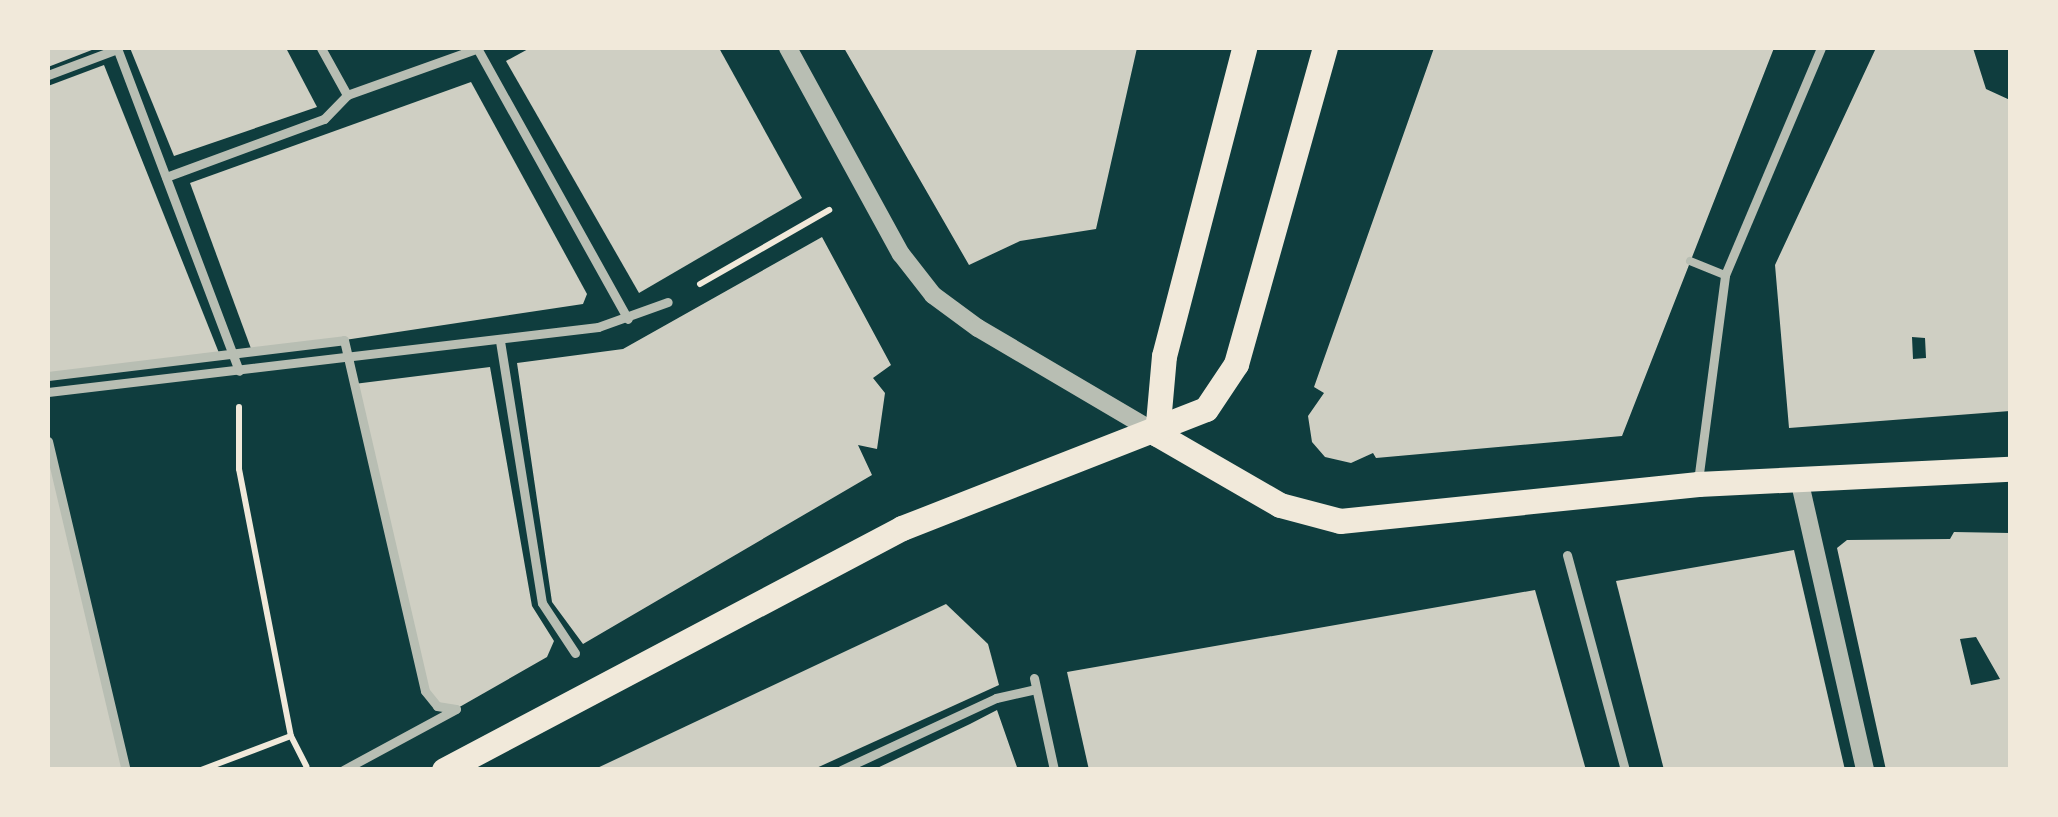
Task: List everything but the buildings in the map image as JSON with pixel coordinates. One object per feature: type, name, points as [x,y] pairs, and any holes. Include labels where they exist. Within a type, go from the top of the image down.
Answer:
[{"type":"main road","points":[[1157,434],[1164,356],[1205,213],[1244,48]]},
{"type":"main road","points":[[444,770],[902,528],[1157,434],[1206,409],[1236,364],[1276,234],[1325,48]]},
{"type":"main road","points":[[1157,434],[1280,505],[1340,521],[1379,521],[1698,484],[2010,469]]},
{"type":"street","points":[[48,76],[117,48],[239,371]]},
{"type":"street","points":[[321,48],[346,95]]},
{"type":"street","points":[[166,177],[324,119],[346,95],[477,48],[628,319]]},
{"type":"street","points":[[788,48],[901,254],[933,294],[978,328],[1157,434]]},
{"type":"street","points":[[1698,484],[1725,275],[1821,48]]},
{"type":"street","points":[[48,392],[239,371],[347,354],[500,341],[628,319],[668,302]]},
{"type":"street","points":[[48,376],[344,340],[427,698],[456,709],[343,770]]},
{"type":"street","points":[[500,341],[542,603],[574,653]]},
{"type":"street","points":[[48,441],[126,770]]},
{"type":"street","points":[[1799,479],[1865,770]]},
{"type":"street","points":[[1567,555],[1625,770]]},
{"type":"street","points":[[841,770],[996,698],[1035,684],[1054,770]]},
{"type":"lane","points":[[1690,261],[1725,275]]},
{"type":"path","points":[[668,302],[829,210]]},
{"type":"path","points":[[239,371],[239,469],[291,736],[308,770]]},
{"type":"path","points":[[201,770],[291,736]]}]
